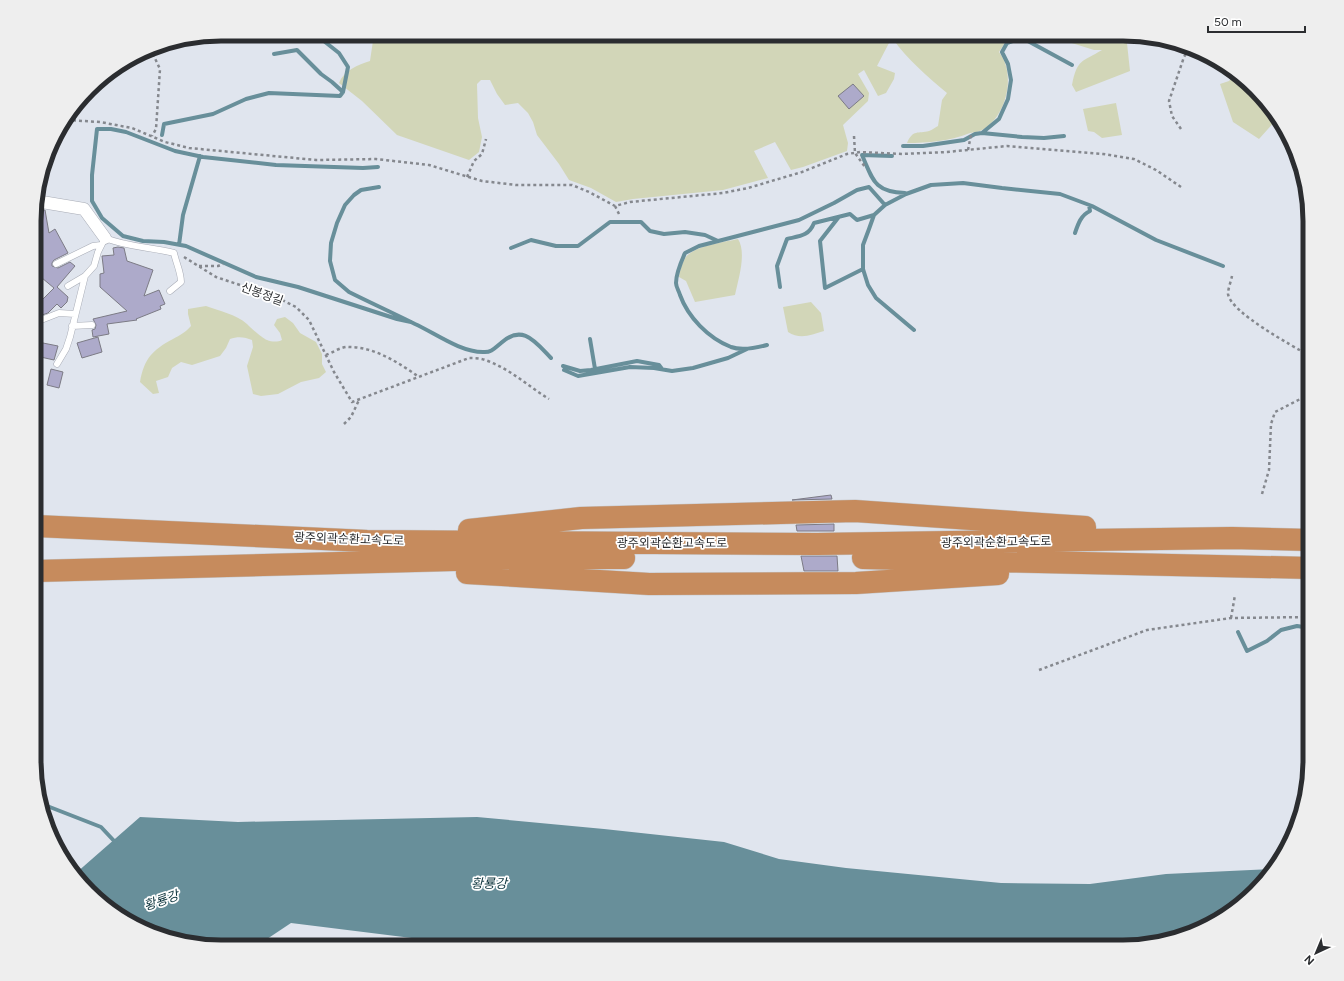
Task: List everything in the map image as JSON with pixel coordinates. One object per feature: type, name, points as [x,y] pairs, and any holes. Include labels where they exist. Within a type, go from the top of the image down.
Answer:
[{"type":"highway","points":[[367,541],[581,518],[855,511],[1232,538]]},
{"type":"highway","name":"광주외곽순환고속도로","points":[[41,526],[367,541],[817,544],[1232,538],[1303,540]]},
{"type":"highway","name":"광주외곽순환고속도로","points":[[41,572],[525,558],[823,557],[1303,568]]},
{"type":"street","points":[[42,202],[84,209],[103,242]]},
{"type":"lane","points":[[68,286],[86,276],[94,266],[103,242]]},
{"type":"lane","points":[[56,264],[103,242],[116,242],[159,249],[174,253],[176,264],[181,275],[181,282],[170,291]]},
{"type":"lane","points":[[57,364],[66,350],[86,276]]},
{"type":"lane","points":[[41,320],[59,312],[75,314]]},
{"type":"lane","points":[[72,326],[92,325]]},
{"type":"path","points":[[1181,129],[1172,116],[1168,101],[1186,53]]},
{"type":"path","points":[[152,136],[156,129],[160,69],[153,55]]},
{"type":"path","points":[[72,120],[100,122],[132,128],[165,142],[189,148],[316,160],[376,159],[429,165],[482,181],[516,185],[572,185],[615,206],[619,214]]},
{"type":"path","points":[[968,150],[971,135]]},
{"type":"path","points":[[854,136],[855,153],[865,167]]},
{"type":"path","points":[[467,177],[474,161],[482,154],[486,139]]},
{"type":"path","points":[[615,206],[630,202],[723,193],[748,188],[802,172],[847,154],[902,154],[1007,146],[1134,158],[1156,170],[1180,187]]},
{"type":"path","name":"신봉정길","points":[[174,253],[181,255],[216,277],[276,297],[296,307],[309,320],[334,372],[352,402],[359,400]]},
{"type":"path","points":[[199,266],[218,266],[224,264]]},
{"type":"path","points":[[1232,276],[1228,295],[1234,306],[1250,320],[1303,352]]},
{"type":"path","points":[[326,355],[348,346],[372,351],[403,365],[419,378]]},
{"type":"path","points":[[344,424],[351,417],[359,400],[469,358],[484,359],[506,369],[549,399]]},
{"type":"path","points":[[1262,494],[1268,470],[1271,424],[1275,412],[1303,398]]},
{"type":"path","points":[[1231,618],[1235,595]]},
{"type":"path","points":[[1039,670],[1147,630],[1231,618],[1303,617]]},
{"type":"green space","points":[[373,41],[891,41],[877,66],[895,73],[894,79],[886,93],[878,96],[864,70],[858,74],[869,93],[868,101],[843,125],[848,143],[847,151],[791,170],[775,142],[754,151],[768,178],[723,190],[616,202],[591,188],[569,180],[537,135],[533,122],[528,113],[518,103],[505,105],[497,94],[490,80],[481,80],[477,84],[478,118],[482,137],[479,152],[469,160],[397,135],[362,101],[339,83],[341,78],[348,71],[356,66],[370,61]]},
{"type":"green space","points":[[895,41],[1006,41],[999,52],[1005,63],[1007,72],[1007,91],[1005,100],[996,118],[990,125],[982,130],[962,136],[947,140],[907,143],[914,134],[929,131],[938,126],[942,100],[947,93],[911,61]]},
{"type":"green space","points":[[1065,41],[1127,41],[1130,71],[1076,92],[1072,85],[1076,70],[1081,62],[1102,50],[1094,50]]},
{"type":"green space","points":[[1232,77],[1242,86],[1266,111],[1274,122],[1259,139],[1233,122],[1220,84],[1229,81]]},
{"type":"green space","points":[[1116,103],[1122,135],[1102,138],[1094,132],[1088,131],[1083,109]]},
{"type":"green space","points":[[738,239],[741,245],[742,259],[735,295],[695,302],[686,281],[679,277],[685,258],[699,248]]},
{"type":"green space","points":[[811,302],[821,313],[824,331],[801,336],[788,332],[783,307]]},
{"type":"green space","points":[[206,306],[238,318],[262,337],[273,341],[282,340],[280,333],[274,325],[277,319],[285,317],[293,323],[300,333],[316,342],[322,354],[322,364],[326,372],[319,378],[301,382],[278,394],[261,396],[253,394],[247,366],[253,347],[252,340],[236,337],[230,339],[220,356],[192,365],[181,362],[172,368],[168,377],[156,381],[159,393],[153,394],[140,382],[144,367],[150,356],[154,351],[183,333],[191,326],[188,309]]},
{"type":"water","name":"황룡강","points":[[140,817],[238,822],[477,817],[724,842],[779,859],[846,868],[1001,883],[1090,884],[1166,874],[1266,869],[1233,903],[1213,916],[1170,934],[1135,940],[428,940],[291,923],[266,940],[209,940],[174,934],[131,916],[111,903],[79,871]]},
{"type":"building","points":[[853,84],[864,96],[849,109],[838,96]]},
{"type":"building","points":[[41,210],[45,210],[49,233],[55,229],[68,253],[54,260],[52,266],[58,268],[70,262],[75,266],[57,287],[68,297],[67,302],[61,308],[57,304],[48,313],[41,315],[41,301],[54,288],[41,277]]},
{"type":"building","points":[[113,248],[124,248],[127,261],[153,270],[144,296],[159,290],[165,304],[160,306],[161,309],[136,319],[137,320],[107,324],[109,334],[93,337],[92,330],[95,329],[96,325],[93,319],[127,311],[100,287],[100,274],[104,273],[102,256],[114,255]]},
{"type":"building","points":[[98,337],[102,352],[82,358],[77,343]]},
{"type":"building","points":[[41,343],[58,346],[54,360],[41,357]]},
{"type":"building","points":[[51,369],[63,372],[59,388],[47,385]]},
{"type":"building","points":[[831,495],[832,499],[792,500]]},
{"type":"building","points":[[834,524],[834,531],[797,531],[796,525]]},
{"type":"building","points":[[801,556],[837,556],[838,571],[804,571]]},
{"type":"waterway","points":[[324,41],[339,53],[348,67],[343,92]]},
{"type":"waterway","points":[[982,133],[999,119],[1008,99],[1011,80],[1008,64],[1002,52],[1007,43],[1012,41]]},
{"type":"waterway","points":[[1028,41],[1072,65]]},
{"type":"waterway","points":[[162,135],[164,124],[213,114],[246,99],[269,93],[340,96],[343,92],[321,74],[297,50],[274,54]]},
{"type":"waterway","points":[[378,167],[363,168],[276,165],[203,157],[175,151],[126,132],[111,129],[97,129],[92,175],[92,201],[102,218],[123,236],[143,241],[164,242],[186,246],[256,277],[298,287],[397,319],[411,322]]},
{"type":"waterway","points":[[903,146],[923,146],[964,140],[975,134],[982,133],[1044,138],[1064,136]]},
{"type":"waterway","points":[[892,156],[862,155],[872,178],[876,183],[887,190],[905,193]]},
{"type":"waterway","points":[[179,245],[183,215],[200,156]]},
{"type":"waterway","points":[[767,345],[744,349],[731,347],[714,338],[700,326],[688,311],[676,284],[680,264],[685,253],[699,246],[799,220],[857,190],[869,187],[885,205],[906,194],[931,185],[963,183],[1060,194],[1092,206],[1156,240],[1223,266]]},
{"type":"waterway","points":[[379,187],[361,190],[345,205],[337,223],[331,243],[330,261],[335,280],[349,292],[465,349],[488,352],[493,350],[509,337],[523,335],[534,341],[551,358]]},
{"type":"waterway","points":[[885,205],[874,215],[863,245],[863,269],[868,285],[876,298],[914,330]]},
{"type":"waterway","points":[[1075,233],[1082,217],[1090,211],[1089,205]]},
{"type":"waterway","points":[[780,287],[777,266],[787,239],[807,233],[810,231],[814,223],[850,214],[857,220],[874,215]]},
{"type":"waterway","points":[[838,218],[820,241],[825,288],[863,269]]},
{"type":"waterway","points":[[511,248],[531,240],[556,246],[578,246],[610,222],[641,222],[650,231],[664,234],[685,232],[705,235],[718,241]]},
{"type":"waterway","points":[[590,339],[595,369]]},
{"type":"waterway","points":[[564,370],[578,376],[630,367],[654,368],[672,371],[693,368],[728,358],[747,349]]},
{"type":"waterway","points":[[563,366],[580,371],[637,361],[659,365],[662,369]]},
{"type":"waterway","points":[[1238,632],[1247,651],[1267,641],[1281,630],[1297,626],[1303,627]]},
{"type":"waterway","points":[[47,806],[101,827],[116,843]]}]
